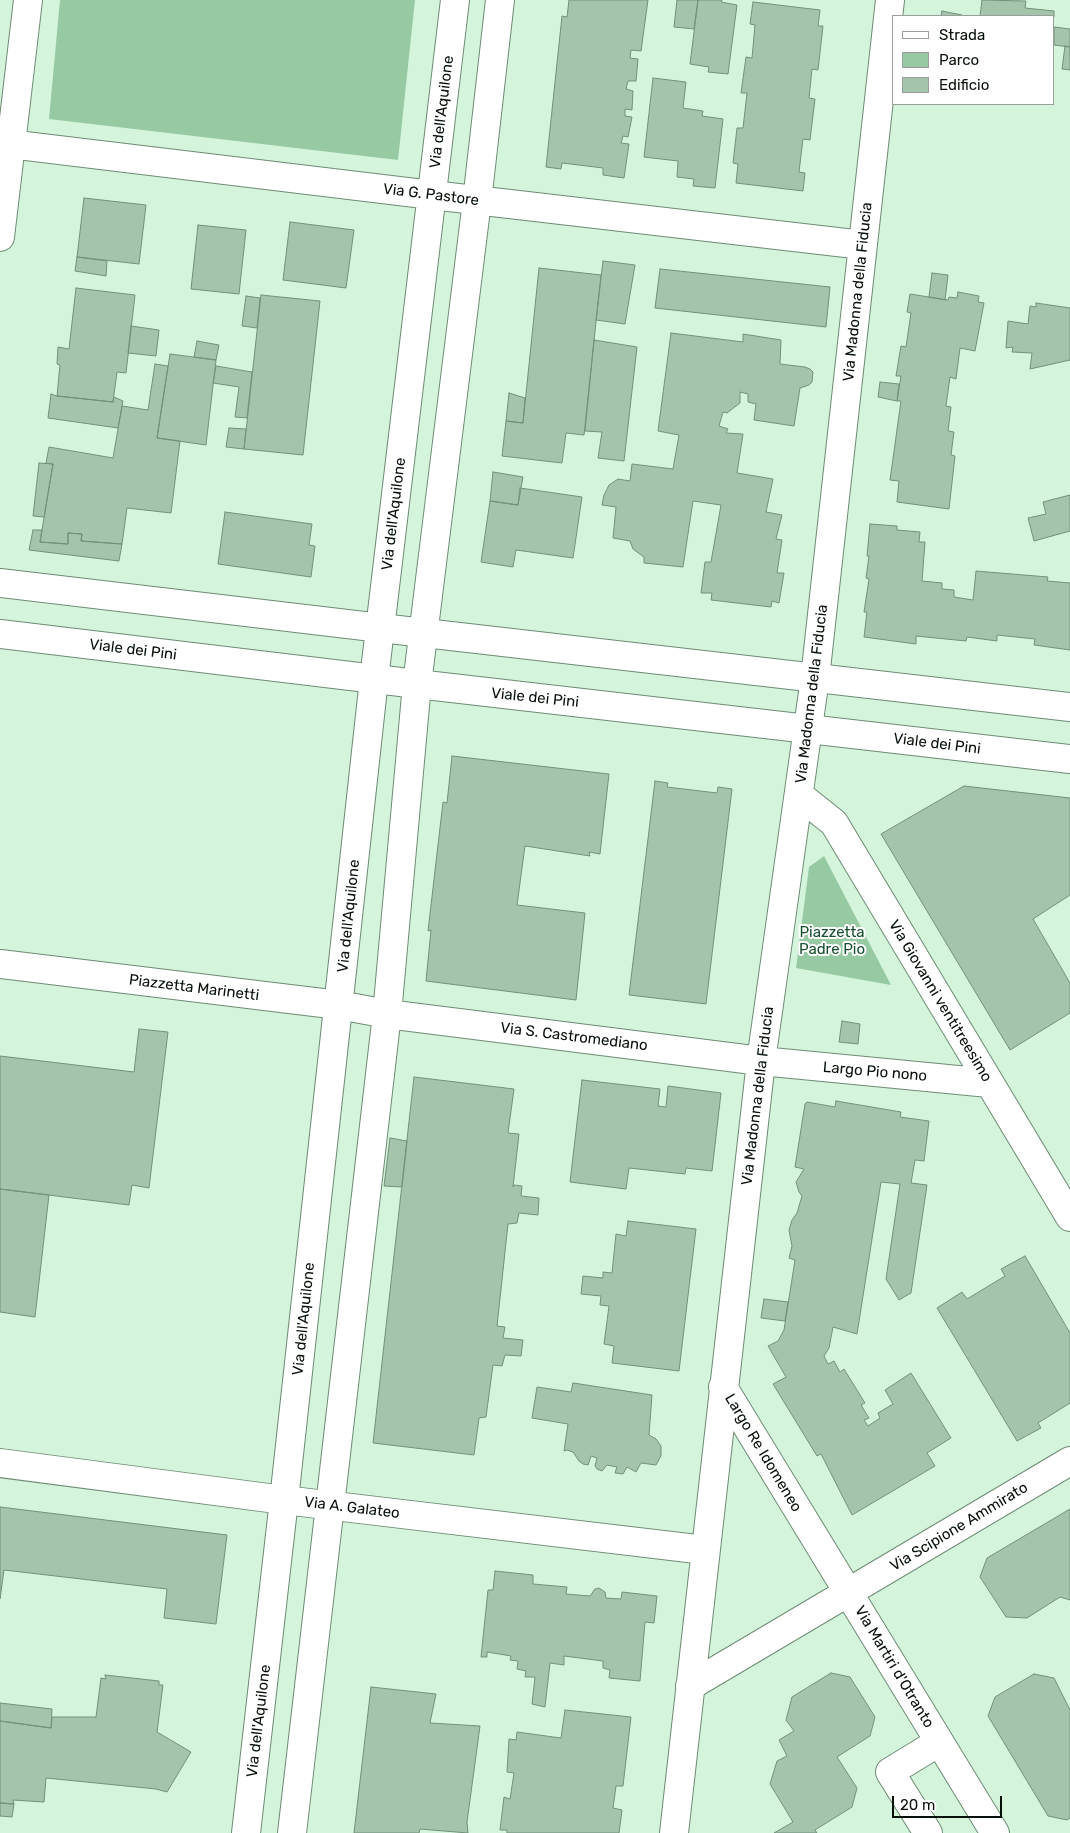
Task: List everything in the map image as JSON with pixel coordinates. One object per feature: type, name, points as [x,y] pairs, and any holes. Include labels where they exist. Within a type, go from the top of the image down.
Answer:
[{"type":"street","points":[[0,237],[6,143],[28,0]]},
{"type":"street","name":"Via dell'Aquilone","points":[[246,1833],[374,679],[455,0]]},
{"type":"street","points":[[292,1833],[387,1014],[417,684],[500,0]]},
{"type":"street","name":"Via Madonna della Fiducia","points":[[724,1387],[761,1061],[809,729],[890,0]]},
{"type":"street","name":"Via G. Pastore","points":[[6,143],[863,245]]},
{"type":"street","points":[[0,582],[1070,707]]},
{"type":"street","name":"Viale dei Pini","points":[[0,634],[1070,759]]},
{"type":"street","name":"Via Giovanni ventitreesimo","points":[[799,795],[834,823],[1070,1217]]},
{"type":"street","name":"Piazzetta Marinetti","points":[[0,964],[339,1005],[387,1014]]},
{"type":"street","name":"Via S. Castromediano","points":[[387,1014],[761,1061]]},
{"type":"street","name":"Largo Pio nono","points":[[761,1061],[989,1083]]},
{"type":"street","name":"Largo Re Idomeneo","points":[[690,1686],[724,1387]]},
{"type":"street","name":"Largo Re Idomeneo","points":[[724,1387],[848,1592]]},
{"type":"street","name":"Via Scipione Ammirato","points":[[848,1592],[1070,1461]]},
{"type":"street","name":"Via A. Galateo","points":[[0,1462],[284,1500],[705,1550]]},
{"type":"street","points":[[674,1833],[690,1686],[848,1592]]},
{"type":"street","name":"Via Martiri d'Otranto","points":[[848,1592],[995,1833]]},
{"type":"street","name":"Via Martiri d'Otranto","points":[[928,1833],[890,1772],[939,1742]]},
{"type":"green space","points":[[60,0],[415,0],[398,160],[49,119]]},
{"type":"green space","name":"Piazzetta Padre Pio","points":[[824,856],[891,985],[796,968],[809,867]]},
{"type":"building","points":[[569,0],[648,0],[641,51],[631,50],[630,58],[638,59],[636,81],[628,81],[626,89],[633,91],[632,110],[625,109],[625,116],[632,117],[628,137],[623,136],[621,143],[629,144],[624,178],[603,175],[603,168],[562,163],[561,169],[546,167],[562,16],[567,17]]},
{"type":"building","points":[[677,0],[698,0],[694,29],[674,27]]},
{"type":"building","points":[[698,0],[722,0],[721,2],[737,5],[728,74],[708,72],[709,67],[690,64]]},
{"type":"building","points":[[982,0],[1026,1],[1025,8],[1054,11],[1054,15],[980,15]]},
{"type":"building","points":[[753,2],[820,10],[818,26],[823,26],[818,70],[812,69],[809,98],[815,99],[810,140],[803,139],[799,172],[805,173],[803,191],[736,183],[738,164],[733,163],[737,128],[743,128],[747,93],[741,93],[746,57],[752,58],[755,25],[750,24]]},
{"type":"building","points":[[942,11],[962,15],[941,15]]},
{"type":"building","points":[[1055,27],[1070,29],[1070,47],[1055,45]]},
{"type":"building","points":[[1065,46],[1070,47],[1070,70],[1062,69]]},
{"type":"building","points":[[653,78],[686,82],[683,108],[703,111],[702,116],[723,119],[715,188],[693,186],[694,179],[677,177],[678,161],[644,157]]},
{"type":"building","points":[[84,198],[146,205],[139,264],[77,257]]},
{"type":"building","points":[[290,222],[354,230],[346,288],[283,280]]},
{"type":"building","points":[[198,225],[246,230],[239,294],[191,289]]},
{"type":"building","points":[[77,257],[107,261],[106,276],[75,271]]},
{"type":"building","points":[[603,261],[635,265],[625,324],[596,320]]},
{"type":"building","points":[[539,268],[601,275],[584,435],[566,433],[562,463],[502,456],[506,421],[523,423]]},
{"type":"building","points":[[660,269],[830,287],[826,327],[655,308]]},
{"type":"building","points":[[932,273],[948,275],[945,300],[929,297]]},
{"type":"building","points":[[76,288],[135,295],[126,373],[117,372],[113,402],[57,396],[60,365],[57,364],[58,347],[69,349]]},
{"type":"building","points":[[958,292],[979,296],[978,302],[984,303],[975,351],[960,348],[956,379],[950,377],[946,406],[951,407],[948,431],[954,432],[951,455],[955,456],[949,509],[897,502],[899,481],[890,480],[901,401],[897,401],[901,376],[896,376],[901,346],[906,347],[911,313],[907,312],[910,294],[948,300],[949,297],[957,298]]},
{"type":"building","points":[[261,295],[320,301],[303,455],[244,449]]},
{"type":"building","points":[[246,296],[260,298],[257,328],[242,326]]},
{"type":"building","points":[[1036,303],[1070,308],[1070,360],[1030,369],[1032,353],[1012,352],[1013,347],[1006,348],[1008,321],[1028,324],[1030,306],[1036,307]]},
{"type":"building","points":[[131,326],[159,330],[156,356],[128,353]]},
{"type":"building","points":[[671,333],[743,342],[743,334],[781,340],[780,364],[805,367],[813,372],[812,382],[800,388],[794,426],[754,420],[756,404],[748,402],[748,394],[740,392],[740,403],[727,413],[723,412],[719,426],[728,429],[726,433],[743,434],[737,473],[773,479],[766,512],[782,515],[776,539],[782,540],[777,573],[784,573],[779,603],[772,601],[771,607],[711,600],[712,593],[701,593],[705,562],[711,562],[721,505],[693,501],[683,567],[644,563],[644,557],[633,549],[630,541],[613,538],[616,507],[602,505],[609,485],[618,479],[630,481],[632,464],[673,469],[679,435],[658,431]]},
{"type":"building","points":[[594,340],[637,347],[624,461],[598,458],[602,432],[585,431]]},
{"type":"building","points":[[197,341],[219,345],[216,360],[194,357]]},
{"type":"building","points":[[170,354],[216,360],[206,445],[157,438]]},
{"type":"building","points":[[155,364],[168,366],[157,438],[180,441],[171,513],[127,508],[122,544],[81,541],[82,534],[68,533],[68,544],[40,542],[53,464],[46,463],[49,447],[113,458],[122,406],[148,410]]},
{"type":"building","points":[[216,366],[252,372],[247,418],[235,417],[239,387],[213,383]]},
{"type":"building","points":[[880,382],[899,384],[897,401],[878,397]]},
{"type":"building","points":[[509,393],[525,398],[523,423],[506,421]]},
{"type":"building","points":[[51,394],[113,402],[114,397],[123,401],[118,428],[48,418]]},
{"type":"building","points":[[229,428],[246,429],[244,449],[226,447]]},
{"type":"building","points":[[39,463],[53,464],[44,517],[33,516]]},
{"type":"building","points":[[493,472],[523,477],[518,505],[490,501]]},
{"type":"building","points":[[520,488],[582,497],[573,558],[516,550],[513,567],[481,562],[490,501],[518,505]]},
{"type":"building","points":[[1070,495],[1070,531],[1034,541],[1028,518],[1046,514],[1043,502]]},
{"type":"building","points":[[225,512],[312,524],[309,545],[315,546],[311,577],[218,564]]},
{"type":"building","points":[[870,524],[897,526],[897,530],[920,532],[919,542],[925,542],[922,581],[942,583],[942,589],[954,590],[954,597],[973,600],[976,571],[1048,577],[1047,581],[1070,583],[1070,650],[1034,645],[1035,639],[997,635],[997,641],[967,637],[966,641],[916,636],[916,644],[864,637],[867,612],[864,612],[869,579],[866,578]]},
{"type":"building","points":[[33,530],[42,530],[40,542],[68,544],[68,533],[82,534],[81,541],[122,544],[119,561],[29,550]]},
{"type":"building","points":[[452,756],[609,774],[600,854],[589,852],[590,856],[525,846],[517,905],[585,913],[576,1000],[426,981],[431,930],[428,931],[443,802],[447,803]]},
{"type":"building","points":[[655,781],[668,783],[667,787],[717,793],[718,787],[732,789],[706,1004],[629,995]]},
{"type":"building","points":[[964,786],[1070,798],[1070,895],[1033,919],[1070,983],[1070,1013],[1010,1050],[881,834]]},
{"type":"building","points":[[842,1021],[860,1024],[858,1044],[839,1042]]},
{"type":"building","points":[[139,1029],[168,1032],[149,1188],[132,1185],[129,1205],[0,1189],[0,1056],[134,1072]]},
{"type":"building","points":[[414,1077],[514,1089],[508,1133],[519,1134],[513,1187],[514,1185],[522,1186],[521,1196],[539,1198],[538,1215],[519,1213],[517,1223],[508,1224],[497,1326],[505,1327],[503,1338],[523,1340],[521,1356],[505,1355],[502,1366],[493,1365],[486,1417],[479,1418],[474,1455],[373,1443]]},
{"type":"building","points":[[582,1080],[660,1089],[658,1106],[666,1107],[668,1086],[721,1093],[712,1171],[686,1168],[685,1174],[629,1168],[626,1189],[570,1182]]},
{"type":"building","points":[[836,1101],[901,1112],[900,1117],[929,1121],[924,1161],[915,1160],[911,1183],[927,1185],[911,1293],[899,1300],[886,1279],[900,1184],[881,1182],[857,1334],[833,1327],[829,1348],[824,1356],[828,1364],[834,1361],[840,1372],[844,1369],[865,1403],[861,1405],[869,1418],[864,1420],[868,1426],[880,1418],[878,1413],[893,1404],[885,1390],[911,1373],[951,1438],[927,1453],[935,1466],[852,1515],[821,1454],[817,1456],[773,1384],[786,1377],[768,1346],[778,1341],[784,1330],[795,1260],[789,1258],[792,1246],[789,1230],[802,1196],[796,1182],[804,1169],[795,1167],[805,1104],[807,1102],[835,1107]]},
{"type":"building","points":[[390,1138],[407,1141],[402,1187],[384,1186]]},
{"type":"building","points":[[0,1189],[49,1195],[35,1317],[0,1312]]},
{"type":"building","points":[[628,1221],[696,1229],[679,1371],[612,1363],[614,1346],[604,1344],[609,1306],[600,1305],[601,1296],[581,1294],[583,1276],[603,1278],[603,1272],[612,1273],[616,1234],[626,1236]]},
{"type":"building","points":[[1025,1256],[1070,1333],[1070,1403],[1038,1423],[1041,1428],[1017,1441],[937,1308],[962,1292],[967,1299],[1005,1276],[1001,1269]]},
{"type":"building","points":[[764,1299],[788,1302],[785,1321],[761,1318]]},
{"type":"building","points":[[573,1383],[652,1395],[649,1435],[656,1439],[661,1446],[661,1456],[656,1465],[641,1463],[636,1472],[627,1467],[623,1474],[615,1473],[617,1467],[607,1465],[602,1471],[597,1469],[595,1466],[597,1458],[591,1456],[588,1465],[583,1464],[573,1452],[564,1451],[568,1424],[532,1418],[537,1387],[571,1392]]},
{"type":"building","points":[[0,1507],[227,1535],[216,1624],[164,1618],[167,1589],[4,1570],[0,1599]]},
{"type":"building","points":[[1070,1509],[1070,1600],[1060,1597],[1027,1618],[1006,1617],[980,1577],[987,1558]]},
{"type":"building","points":[[495,1571],[533,1575],[533,1584],[567,1587],[566,1594],[590,1596],[595,1589],[599,1588],[605,1592],[606,1598],[621,1599],[622,1592],[657,1596],[654,1623],[645,1622],[640,1681],[609,1678],[610,1670],[603,1668],[603,1661],[564,1656],[564,1665],[550,1663],[545,1707],[532,1704],[535,1677],[525,1677],[526,1671],[517,1669],[518,1661],[510,1660],[511,1656],[487,1652],[487,1657],[481,1657],[488,1590],[493,1590]]},
{"type":"building","points":[[831,1673],[850,1677],[875,1717],[870,1736],[837,1757],[857,1788],[852,1807],[815,1830],[817,1833],[774,1833],[793,1822],[770,1784],[777,1761],[787,1756],[779,1740],[794,1731],[786,1720],[792,1697]]},
{"type":"building","points":[[1034,1674],[1054,1678],[1070,1710],[1070,1818],[1067,1820],[1048,1816],[988,1716],[995,1697]]},
{"type":"building","points":[[105,1675],[159,1681],[159,1685],[163,1685],[157,1732],[191,1752],[167,1792],[156,1789],[46,1778],[44,1802],[13,1800],[14,1804],[0,1803],[0,1721],[51,1728],[52,1717],[96,1717],[101,1678],[106,1679]]},
{"type":"building","points":[[371,1687],[436,1694],[430,1723],[480,1726],[467,1822],[468,1833],[420,1829],[419,1833],[354,1833]]},
{"type":"building","points":[[0,1703],[52,1709],[51,1728],[0,1721]]},
{"type":"building","points":[[565,1710],[631,1717],[623,1786],[616,1786],[613,1808],[622,1810],[619,1833],[507,1833],[507,1830],[500,1830],[504,1797],[510,1799],[514,1773],[507,1772],[509,1739],[516,1740],[517,1732],[561,1738]]},
{"type":"building","points":[[0,1803],[14,1804],[12,1817],[0,1816]]}]
